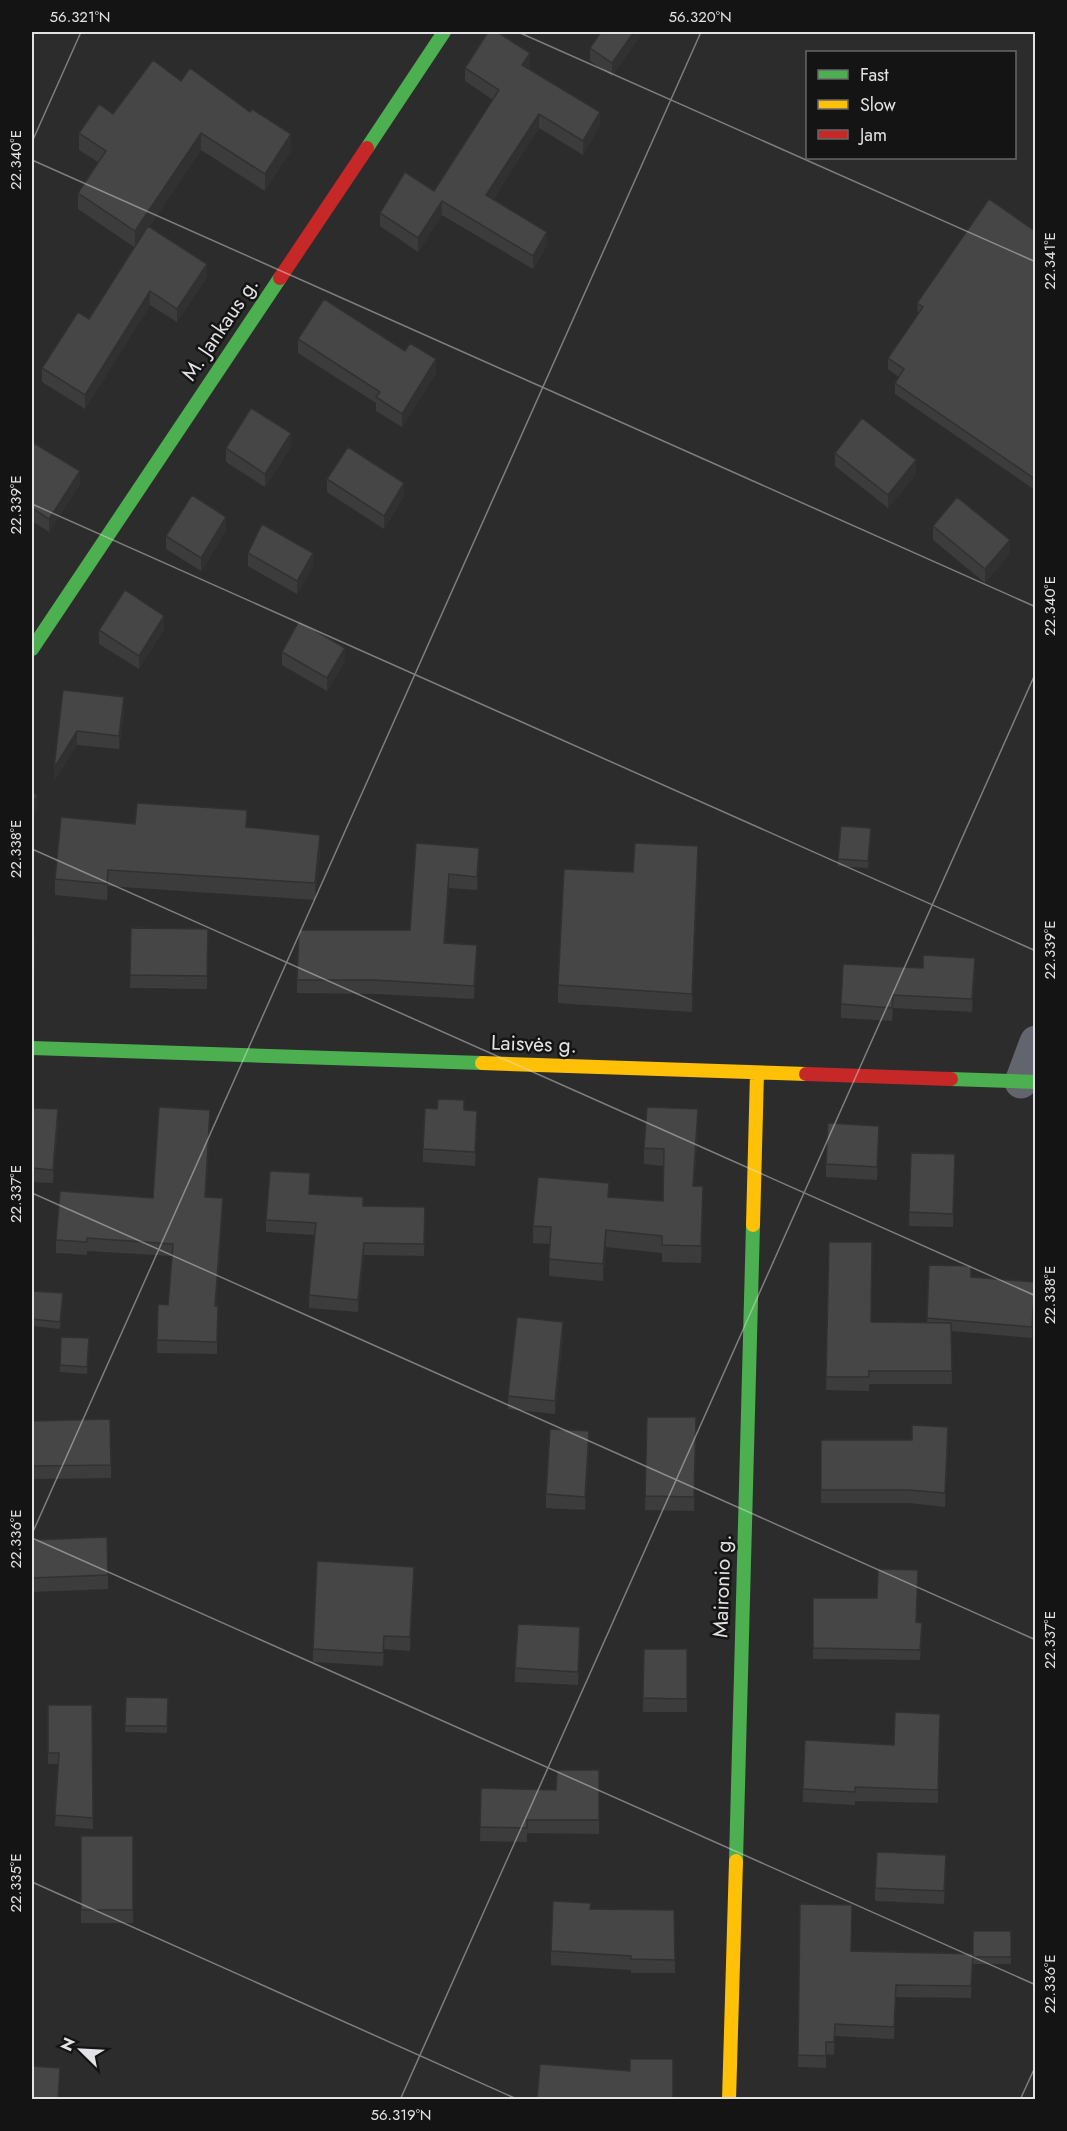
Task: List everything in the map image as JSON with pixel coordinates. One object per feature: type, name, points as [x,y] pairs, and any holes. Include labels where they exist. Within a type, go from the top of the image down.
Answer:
[{"type":"street","name":"M. Jankaus g.","points":[[32,649],[444,32]]},
{"type":"street","points":[[1028,1082],[1035,1042]]},
{"type":"street","name":"Laisvės g.","points":[[32,1048],[1028,1082]]},
{"type":"street","name":"Maironio g.","points":[[729,2100],[757,1073]]},
{"type":"building","points":[[488,32],[497,32],[530,53],[522,65],[600,112],[583,141],[539,114],[486,195],[547,232],[533,256],[442,201],[418,238],[380,213],[405,172],[434,191],[499,90],[465,68]]},
{"type":"building","points":[[601,32],[634,32],[612,63],[590,48]]},
{"type":"building","points":[[153,60],[181,81],[190,68],[250,112],[252,109],[291,134],[265,174],[201,133],[135,231],[78,193],[106,151],[79,133],[99,104],[113,114]]},
{"type":"building","points":[[989,199],[1035,231],[1035,479],[895,383],[904,369],[888,358],[923,307],[917,303]]},
{"type":"building","points":[[148,226],[207,264],[177,309],[150,291],[85,395],[42,368],[78,312],[89,319]]},
{"type":"building","points":[[324,299],[405,351],[410,343],[436,359],[402,414],[376,397],[380,392],[298,339]]},
{"type":"building","points":[[251,408],[291,433],[265,474],[226,448]]},
{"type":"building","points":[[862,418],[916,460],[888,495],[835,453]]},
{"type":"building","points":[[32,442],[80,471],[49,519],[32,508]]},
{"type":"building","points":[[348,447],[404,483],[384,516],[327,479]]},
{"type":"building","points":[[192,495],[226,517],[201,558],[166,536]]},
{"type":"building","points":[[957,497],[1010,540],[985,569],[933,526]]},
{"type":"building","points":[[262,524],[313,553],[297,581],[248,553]]},
{"type":"building","points":[[125,590],[164,616],[139,656],[99,630]]},
{"type":"building","points":[[299,621],[345,648],[327,678],[282,652]]},
{"type":"building","points":[[63,690],[124,697],[119,736],[77,731],[54,768]]},
{"type":"building","points":[[32,792],[37,795],[32,804]]},
{"type":"building","points":[[137,803],[247,810],[246,827],[320,835],[315,883],[108,870],[107,884],[55,879],[61,817],[135,824]]},
{"type":"building","points":[[841,826],[871,828],[868,861],[838,859]]},
{"type":"building","points":[[416,843],[479,848],[477,877],[449,874],[444,943],[477,945],[474,986],[375,980],[297,980],[299,930],[410,930]]},
{"type":"building","points":[[635,843],[698,846],[692,994],[558,985],[564,869],[633,872]]},
{"type":"building","points":[[131,928],[208,929],[207,976],[130,975]]},
{"type":"building","points":[[32,939],[35,939],[33,980],[32,980]]},
{"type":"building","points":[[923,955],[975,958],[972,999],[893,995],[892,1008],[841,1004],[843,964],[923,968]]},
{"type":"building","points":[[438,1099],[464,1100],[464,1110],[477,1111],[475,1152],[423,1149],[425,1108],[437,1109]]},
{"type":"building","points":[[159,1107],[210,1110],[205,1197],[223,1198],[215,1306],[218,1306],[217,1342],[157,1340],[158,1304],[168,1305],[173,1244],[87,1238],[87,1242],[56,1240],[60,1191],[153,1198]]},
{"type":"building","points":[[647,1107],[698,1109],[693,1186],[703,1186],[701,1246],[662,1245],[662,1236],[606,1230],[603,1264],[549,1259],[551,1227],[533,1226],[538,1177],[609,1183],[608,1197],[663,1201],[664,1149],[644,1148]]},
{"type":"building","points":[[32,1108],[58,1109],[53,1170],[32,1168]]},
{"type":"building","points":[[828,1123],[879,1126],[877,1167],[826,1164]]},
{"type":"building","points":[[911,1153],[955,1154],[953,1214],[909,1212]]},
{"type":"building","points":[[270,1171],[310,1173],[309,1194],[363,1197],[363,1206],[425,1207],[424,1244],[364,1243],[358,1300],[309,1295],[316,1223],[266,1220]]},
{"type":"building","points":[[829,1242],[872,1242],[871,1322],[951,1323],[952,1371],[869,1371],[869,1377],[826,1377]]},
{"type":"building","points":[[929,1265],[971,1266],[971,1277],[1035,1282],[1032,1327],[927,1318]]},
{"type":"building","points":[[32,1291],[63,1293],[60,1322],[32,1319]]},
{"type":"building","points":[[517,1317],[563,1322],[555,1401],[508,1396]]},
{"type":"building","points":[[61,1337],[89,1338],[87,1367],[60,1365]]},
{"type":"building","points":[[647,1417],[696,1417],[694,1497],[645,1496]]},
{"type":"building","points":[[110,1419],[111,1465],[32,1466],[32,1421]]},
{"type":"building","points":[[912,1425],[948,1427],[945,1493],[909,1490],[821,1490],[821,1440],[912,1440]]},
{"type":"building","points":[[550,1429],[589,1431],[585,1497],[546,1494]]},
{"type":"building","points":[[107,1537],[108,1575],[32,1578],[32,1540]]},
{"type":"building","points":[[317,1561],[414,1567],[410,1637],[384,1636],[383,1653],[313,1649]]},
{"type":"building","points":[[878,1569],[918,1570],[916,1622],[922,1623],[920,1650],[813,1648],[813,1598],[877,1598]]},
{"type":"building","points":[[518,1624],[580,1627],[578,1672],[515,1668]]},
{"type":"building","points":[[644,1649],[687,1649],[687,1699],[643,1698]]},
{"type":"building","points":[[126,1697],[168,1698],[167,1726],[125,1726]]},
{"type":"building","points":[[48,1705],[92,1705],[93,1818],[55,1815],[59,1753],[48,1753]]},
{"type":"building","points":[[895,1712],[940,1714],[938,1790],[855,1787],[855,1792],[803,1789],[805,1740],[894,1745]]},
{"type":"building","points":[[557,1770],[599,1770],[599,1820],[527,1820],[527,1828],[480,1827],[481,1788],[556,1790]]},
{"type":"building","points":[[81,1836],[133,1836],[133,1910],[81,1910]]},
{"type":"building","points":[[877,1852],[946,1855],[944,1891],[875,1888]]},
{"type":"building","points":[[553,1901],[591,1903],[590,1909],[674,1910],[675,1960],[631,1959],[631,1956],[551,1951]]},
{"type":"building","points":[[800,1904],[852,1905],[851,1951],[973,1954],[971,1986],[896,1985],[894,2027],[835,2024],[834,2042],[826,2042],[826,2056],[798,2055]]},
{"type":"building","points":[[973,1931],[1011,1931],[1011,1957],[973,1957]]},
{"type":"building","points":[[630,2059],[673,2059],[673,2100],[537,2100],[540,2064],[630,2071]]},
{"type":"building","points":[[32,2066],[60,2068],[58,2100],[32,2100]]},
{"type":"traffic: fast","points":[[367,148],[444,32]]},
{"type":"traffic: fast","points":[[32,649],[280,278]]},
{"type":"traffic: fast","points":[[32,1048],[482,1063]]},
{"type":"traffic: fast","points":[[951,1079],[1036,1082]]},
{"type":"traffic: fast","points":[[736,1861],[753,1225]]},
{"type":"traffic: slow","points":[[482,1063],[806,1074]]},
{"type":"traffic: slow","points":[[753,1225],[757,1073]]},
{"type":"traffic: slow","points":[[729,2100],[736,1861]]},
{"type":"traffic: jam","points":[[280,278],[367,148]]},
{"type":"traffic: jam","points":[[806,1074],[951,1079]]}]
